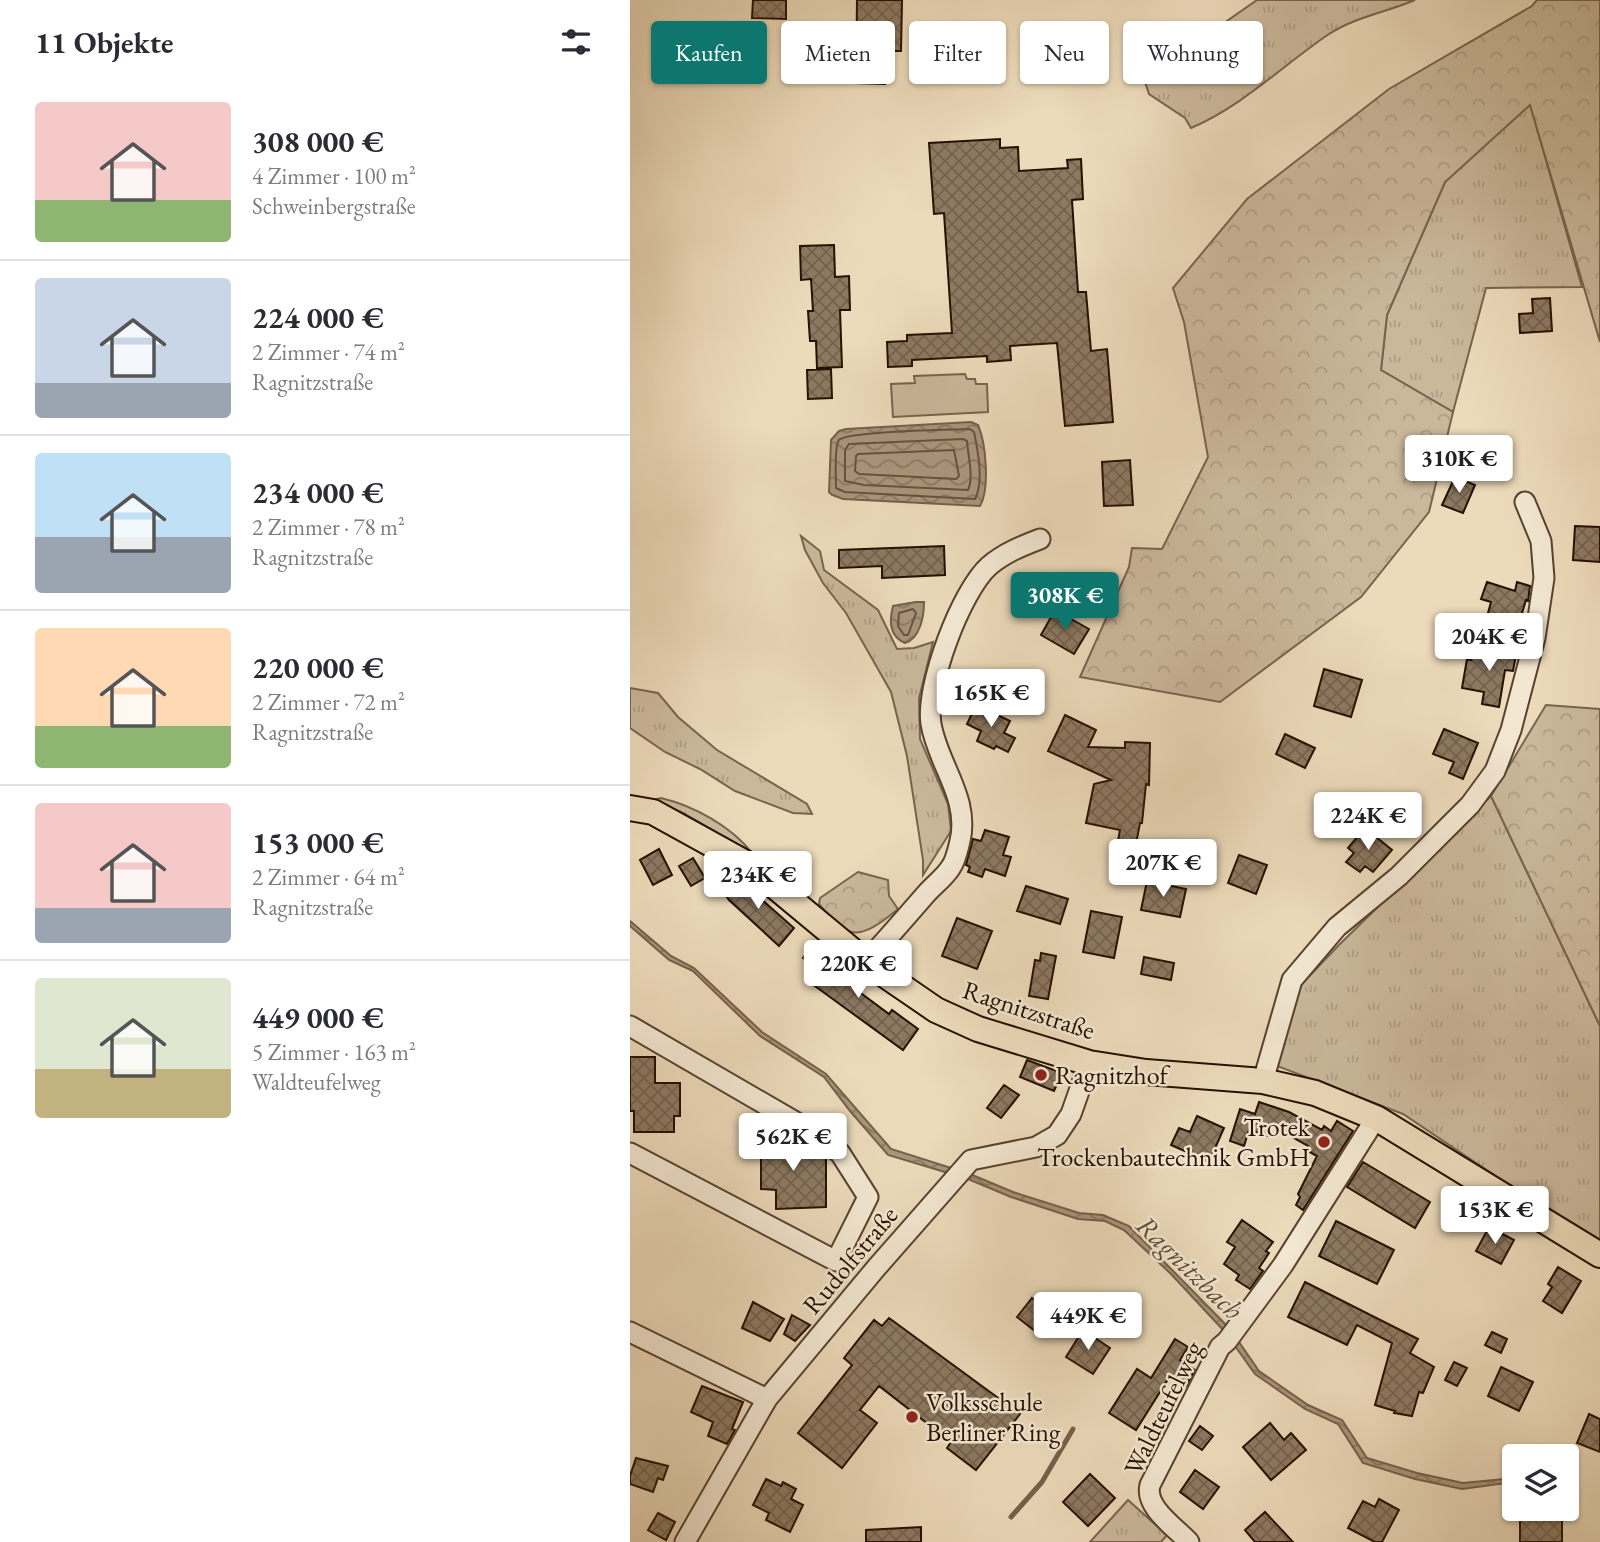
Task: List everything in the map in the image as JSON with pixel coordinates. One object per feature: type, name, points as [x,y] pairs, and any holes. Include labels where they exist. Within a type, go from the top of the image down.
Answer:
[{"type":"main road","name":"Ragnitzstraße","points":[[630,808],[653,812],[749,864],[866,962],[936,1010],[978,1029],[1089,1063],[1146,1072],[1263,1081],[1315,1093],[1376,1118],[1600,1255]]},
{"type":"street","points":[[1263,1081],[1293,980],[1337,927],[1399,876],[1470,805],[1495,771],[1511,730],[1532,651],[1544,578],[1541,541],[1524,502]]},
{"type":"street","points":[[866,962],[953,865],[961,839],[961,807],[931,722],[932,699],[950,633],[971,592],[988,568],[1012,549],[1040,539]]},
{"type":"street","points":[[630,1026],[799,1124],[840,1153],[868,1198],[836,1261],[630,1153]]},
{"type":"street","name":"Rudolfstraße","points":[[688,1541],[767,1399],[971,1160],[1036,1147],[1057,1135],[1071,1114],[1089,1063]]},
{"type":"street","name":"Waldteufelweg","points":[[1189,1542],[1152,1503],[1148,1491],[1220,1347],[1283,1265],[1376,1118]]},
{"type":"street","points":[[630,1332],[767,1399]]},
{"type":"green space","points":[[1257,0],[1415,0],[1339,28],[1263,83],[1263,21],[1227,21]]},
{"type":"green space","points":[[1537,0],[1600,0],[1600,342],[1530,105],[1445,182],[1387,315],[1381,370],[1453,412],[1429,512],[1361,597],[1220,702],[1080,677],[1129,567],[1132,548],[1162,549],[1208,457],[1184,322],[1173,288],[1247,199],[1389,89],[1532,6]]},
{"type":"green space","points":[[1146,84],[1262,84],[1228,108],[1191,128],[1185,118],[1149,94]]},
{"type":"green space","points":[[1530,104],[1582,287],[1486,288],[1453,412],[1381,370],[1387,315],[1445,182]]},
{"type":"green space","points":[[965,374],[967,379],[975,379],[976,384],[987,384],[988,412],[893,417],[891,384],[915,383],[914,376]]},
{"type":"green space","points":[[801,536],[820,551],[824,570],[878,610],[897,649],[914,648],[933,642],[919,698],[920,739],[948,804],[951,831],[923,875],[907,756],[891,692],[846,613],[823,583],[805,550]]},
{"type":"green space","points":[[630,688],[658,693],[678,717],[717,750],[807,804],[812,814],[793,813],[735,791],[700,769],[665,752],[630,728]]},
{"type":"green space","points":[[1546,705],[1600,709],[1600,1026],[1491,796]]},
{"type":"green space","points":[[1491,796],[1600,1026],[1600,1240],[1552,1214],[1403,1114],[1277,1066],[1297,989]]},
{"type":"green space","points":[[661,798],[711,818],[734,834],[752,853],[683,813],[653,800]]},
{"type":"green space","points":[[858,872],[888,880],[889,896],[898,909],[875,926],[854,932],[840,926],[819,904],[820,898]]},
{"type":"green space","points":[[1128,1500],[1167,1535],[1161,1542],[1090,1542]]},
{"type":"water","points":[[971,422],[978,425],[985,454],[985,489],[980,506],[843,499],[829,492],[831,440],[839,431]]},
{"type":"water","points":[[924,602],[922,620],[918,632],[905,643],[893,632],[893,606]]},
{"type":"water","name":"Ragnitzbach","points":[[630,921],[671,956],[694,968],[762,1032],[826,1074],[891,1149],[970,1174],[1013,1192],[1079,1213],[1103,1215],[1129,1226],[1230,1329],[1259,1371],[1308,1405],[1342,1420],[1367,1458],[1463,1483],[1502,1479],[1502,1484],[1462,1489],[1415,1479],[1363,1463],[1338,1424],[1305,1409],[1255,1374],[1225,1332],[1171,1274],[1124,1230],[1105,1221],[1078,1219],[1011,1197],[968,1179],[888,1155],[824,1077],[760,1036],[693,971],[669,960],[630,926]]},
{"type":"building","points":[[753,0],[786,0],[786,19],[752,18]]},
{"type":"building","points":[[857,0],[902,0],[901,51],[895,51],[895,21],[857,21]]},
{"type":"building","points":[[1000,139],[1000,148],[1018,147],[1019,171],[1068,168],[1067,160],[1081,159],[1083,199],[1072,200],[1078,292],[1086,292],[1091,351],[1107,349],[1113,422],[1065,426],[1057,343],[1010,346],[1011,360],[987,362],[987,356],[912,360],[912,366],[888,367],[887,342],[907,341],[907,335],[952,333],[944,213],[934,214],[929,143]]},
{"type":"building","points":[[834,245],[835,277],[849,276],[850,310],[840,310],[842,367],[817,368],[816,341],[810,341],[808,311],[813,311],[811,279],[801,280],[800,246]]},
{"type":"building","points":[[1550,298],[1552,331],[1520,333],[1519,314],[1533,313],[1532,299]]},
{"type":"building","points":[[831,369],[832,398],[808,399],[807,370]]},
{"type":"building","points":[[1130,460],[1133,505],[1104,506],[1102,462]]},
{"type":"building","points":[[1455,477],[1475,485],[1463,513],[1442,505]]},
{"type":"building","points":[[1575,526],[1600,527],[1600,562],[1573,560]]},
{"type":"building","points":[[944,546],[945,575],[882,578],[882,566],[839,568],[839,550]]},
{"type":"building","points":[[1487,582],[1515,591],[1517,582],[1530,586],[1528,601],[1526,600],[1519,623],[1488,613],[1491,602],[1481,599]]},
{"type":"building","points":[[1055,610],[1089,629],[1074,654],[1041,635]]},
{"type":"building","points":[[1499,645],[1517,649],[1513,671],[1505,670],[1499,707],[1482,704],[1484,692],[1462,688],[1467,659],[1471,660],[1473,650],[1497,654]]},
{"type":"building","points":[[1324,669],[1362,680],[1351,717],[1314,706]]},
{"type":"building","points":[[976,705],[1010,721],[1004,733],[1015,738],[1008,752],[977,741],[981,731],[967,724]]},
{"type":"building","points":[[1065,715],[1096,730],[1088,747],[1125,748],[1125,742],[1150,743],[1149,785],[1146,784],[1142,823],[1136,844],[1118,841],[1120,830],[1086,823],[1094,784],[1111,780],[1048,751]]},
{"type":"building","points":[[1444,729],[1478,743],[1463,779],[1449,773],[1454,762],[1433,754]]},
{"type":"building","points":[[1285,734],[1315,748],[1305,768],[1276,754]]},
{"type":"building","points":[[1365,828],[1392,850],[1373,872],[1365,866],[1360,872],[1346,862],[1354,853],[1348,848]]},
{"type":"building","points":[[985,830],[1009,837],[1003,855],[1011,857],[1005,876],[985,869],[982,877],[968,872],[970,867],[966,865],[973,839],[981,841]]},
{"type":"building","points":[[659,849],[672,875],[653,885],[640,860]]},
{"type":"building","points":[[1239,855],[1267,865],[1256,894],[1228,883]]},
{"type":"building","points":[[693,858],[705,878],[691,886],[679,866]]},
{"type":"building","points":[[736,877],[794,928],[779,946],[729,900],[723,891]]},
{"type":"building","points":[[1147,881],[1186,889],[1180,917],[1141,910]]},
{"type":"building","points":[[1026,886],[1068,899],[1060,924],[1017,911]]},
{"type":"building","points":[[1091,911],[1122,917],[1114,958],[1083,952]]},
{"type":"building","points":[[957,918],[992,931],[977,969],[942,956]]},
{"type":"building","points":[[812,945],[854,979],[850,985],[889,1014],[892,1010],[918,1029],[903,1050],[812,984],[816,980],[813,978],[820,970],[803,958]]},
{"type":"building","points":[[1041,953],[1056,956],[1048,999],[1029,996],[1035,960],[1040,961]]},
{"type":"building","points":[[1144,957],[1174,963],[1171,980],[1141,974]]},
{"type":"building","points":[[630,1057],[655,1057],[655,1083],[680,1083],[680,1116],[674,1116],[674,1132],[634,1132],[634,1111],[630,1111]]},
{"type":"building","name":"Ragnitzhof","points":[[1027,1060],[1062,1073],[1054,1091],[1020,1077]]},
{"type":"building","points":[[1004,1085],[1019,1095],[1001,1118],[987,1108]]},
{"type":"building","points":[[1259,1102],[1289,1112],[1322,1130],[1324,1126],[1331,1131],[1337,1121],[1353,1131],[1303,1210],[1296,1205],[1300,1197],[1298,1194],[1317,1156],[1306,1150],[1308,1146],[1272,1126],[1268,1136],[1249,1130],[1244,1146],[1230,1141],[1240,1109],[1255,1114]]},
{"type":"building","points":[[1197,1116],[1224,1128],[1209,1162],[1171,1145],[1179,1128],[1190,1132]]},
{"type":"building","points":[[766,1133],[790,1133],[799,1139],[799,1154],[820,1154],[826,1158],[826,1207],[776,1209],[776,1190],[761,1189],[761,1154],[766,1154]]},
{"type":"building","points":[[1363,1162],[1430,1202],[1415,1228],[1347,1187]]},
{"type":"building","points":[[1242,1220],[1273,1242],[1259,1268],[1263,1271],[1250,1289],[1236,1280],[1239,1275],[1224,1264],[1235,1247],[1227,1242]]},
{"type":"building","points":[[1336,1221],[1394,1250],[1377,1284],[1319,1256]]},
{"type":"building","points":[[1489,1227],[1514,1240],[1501,1264],[1476,1251]]},
{"type":"building","points":[[1558,1267],[1581,1281],[1562,1313],[1543,1301],[1552,1287],[1548,1284]]},
{"type":"building","points":[[1305,1282],[1418,1339],[1410,1353],[1434,1367],[1423,1393],[1419,1392],[1412,1416],[1394,1413],[1395,1411],[1375,1405],[1392,1343],[1357,1325],[1347,1345],[1288,1317]]},
{"type":"building","points":[[1032,1298],[1049,1312],[1035,1331],[1017,1317]]},
{"type":"building","points":[[753,1302],[784,1319],[770,1341],[742,1328]]},
{"type":"building","points":[[792,1315],[810,1325],[795,1341],[784,1334]]},
{"type":"building","points":[[889,1318],[1020,1414],[976,1470],[947,1448],[951,1442],[879,1386],[860,1410],[877,1423],[842,1468],[798,1433],[852,1365],[844,1358],[874,1320],[882,1326]]},
{"type":"building","points":[[1083,1330],[1110,1348],[1093,1374],[1066,1357]]},
{"type":"building","points":[[1492,1332],[1507,1339],[1501,1353],[1485,1345]]},
{"type":"building","points":[[1175,1339],[1188,1347],[1180,1360],[1195,1370],[1186,1386],[1170,1376],[1136,1430],[1109,1413],[1137,1369],[1151,1378]]},
{"type":"building","points":[[1454,1362],[1467,1368],[1457,1386],[1445,1380]]},
{"type":"building","points":[[1501,1367],[1533,1382],[1519,1411],[1488,1396]]},
{"type":"building","points":[[702,1386],[743,1402],[732,1429],[735,1430],[727,1444],[708,1436],[713,1422],[691,1412]]},
{"type":"building","points":[[1589,1414],[1600,1419],[1600,1452],[1577,1443]]},
{"type":"building","points":[[1270,1423],[1284,1440],[1291,1433],[1306,1450],[1271,1480],[1243,1447]]},
{"type":"building","points":[[1200,1426],[1213,1436],[1202,1450],[1189,1441]]},
{"type":"building","points":[[636,1458],[668,1466],[663,1480],[658,1478],[653,1492],[630,1484]]},
{"type":"building","points":[[1195,1470],[1219,1487],[1203,1509],[1180,1492]]},
{"type":"building","points":[[1090,1474],[1115,1498],[1088,1526],[1063,1502]]},
{"type":"building","points":[[766,1479],[781,1486],[783,1482],[796,1489],[791,1499],[803,1505],[790,1532],[766,1520],[769,1513],[753,1505]]},
{"type":"building","points":[[1379,1499],[1399,1510],[1382,1542],[1375,1542],[1348,1528],[1363,1501],[1375,1507]]},
{"type":"building","points":[[1265,1512],[1293,1542],[1255,1542],[1245,1530]]},
{"type":"building","points":[[658,1513],[675,1522],[666,1540],[648,1530]]},
{"type":"building","points":[[1520,1521],[1562,1521],[1562,1542],[1520,1542]]},
{"type":"building","points":[[921,1527],[921,1542],[866,1542],[866,1530]]},
{"type":"waterway","points":[[1011,1517],[1042,1482],[1073,1429]]},
{"type":"place","name":"Ragnitzhof","points":[[1041,1075]]},
{"type":"place","name":"Trotek Trockenbautechnik GmbH","points":[[1324,1142]]},
{"type":"place","name":"Volksschule Berliner Ring","points":[[912,1417]]}]
